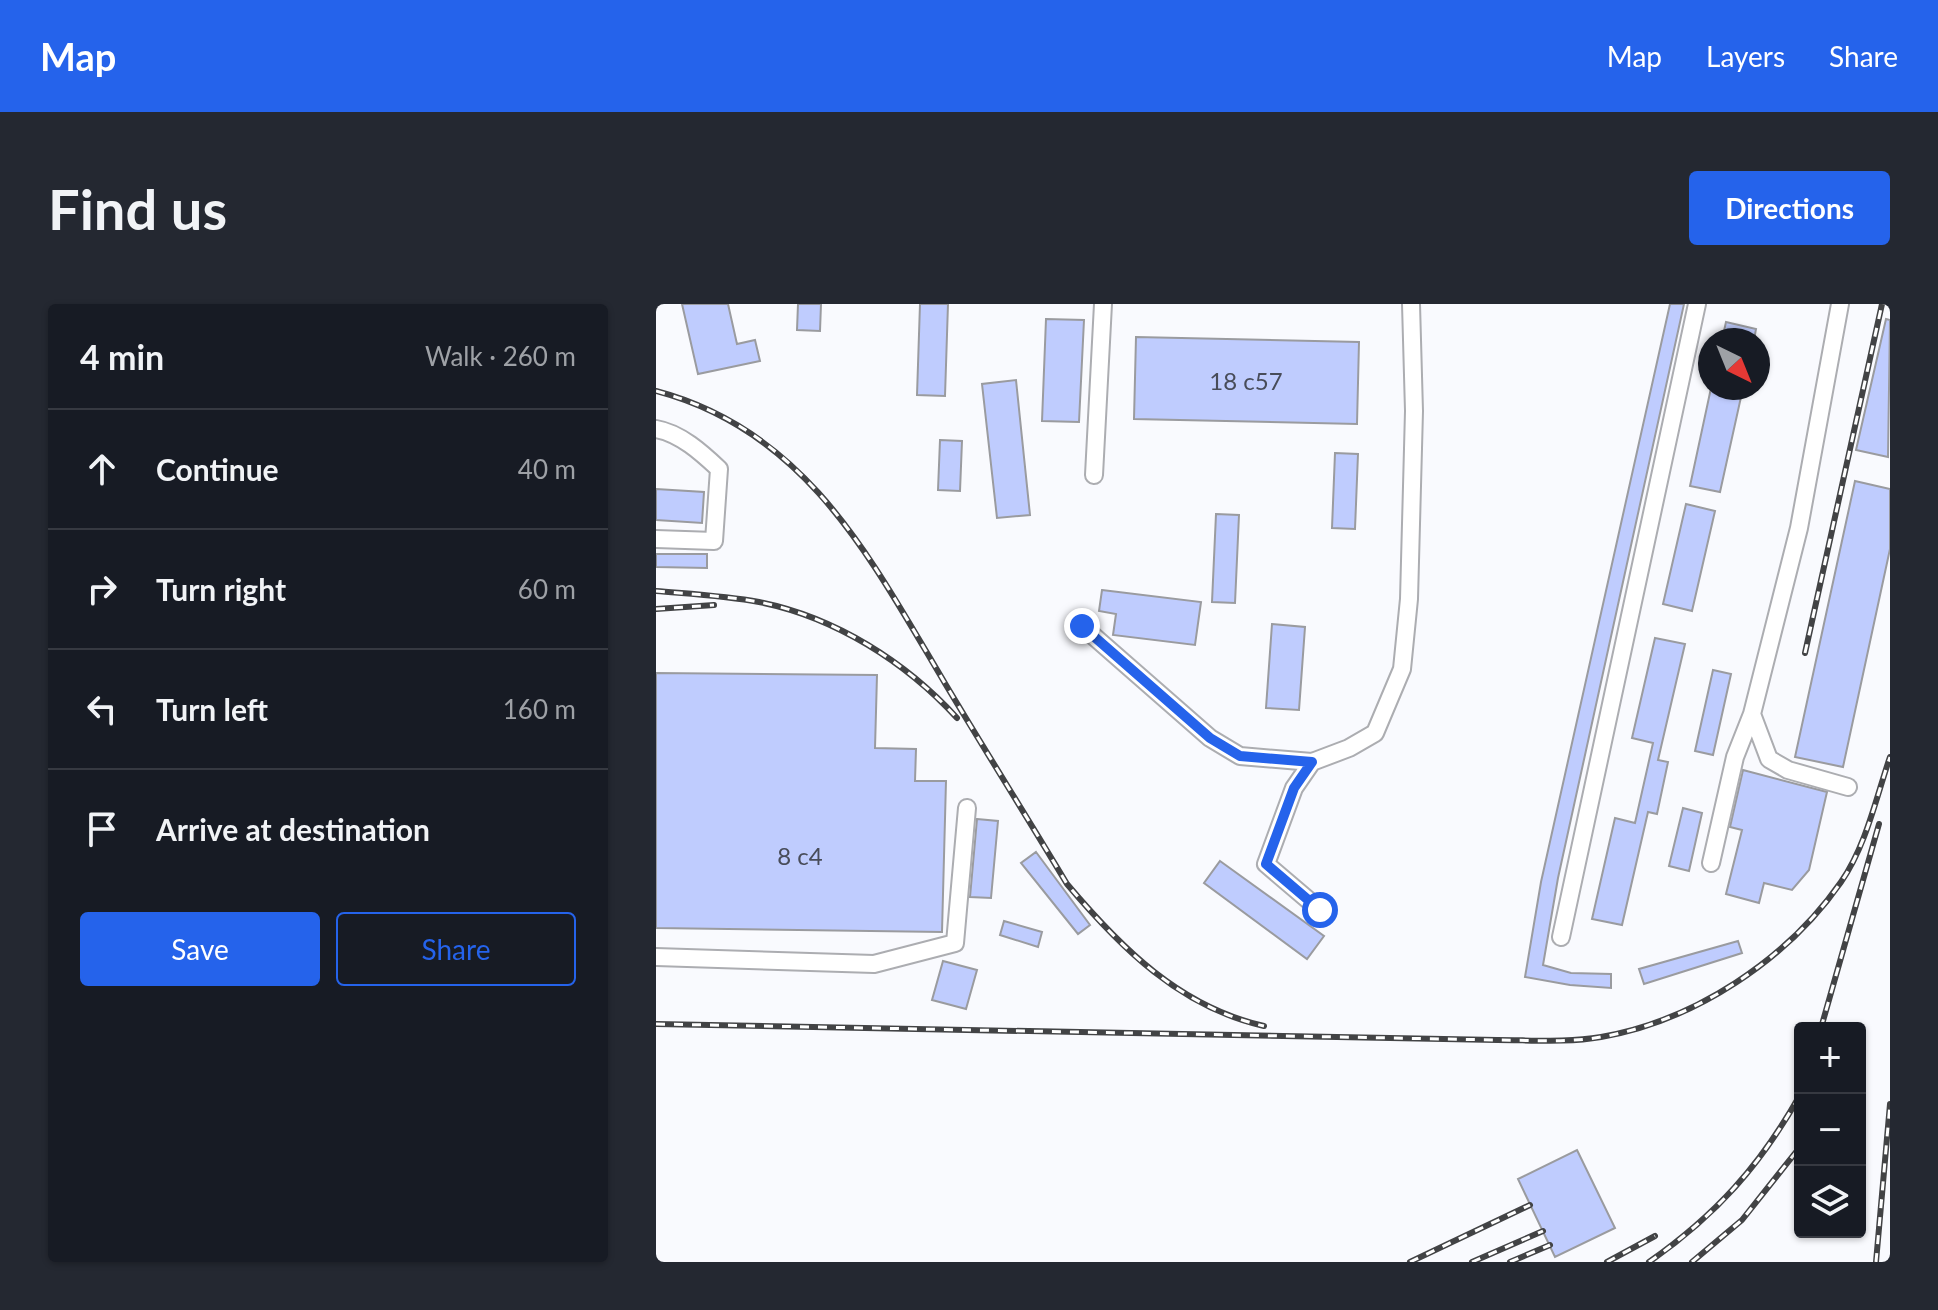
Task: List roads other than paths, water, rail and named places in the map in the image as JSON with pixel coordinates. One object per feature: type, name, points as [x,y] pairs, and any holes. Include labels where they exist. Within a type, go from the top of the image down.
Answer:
[{"type":"lane","points":[[1094,475],[1103,304]]},
{"type":"lane","points":[[1082,626],[1210,738],[1240,756],[1312,762],[1349,748],[1375,733],[1402,669],[1409,599],[1414,411],[1411,304]]},
{"type":"lane","points":[[1561,937],[1697,304]]},
{"type":"lane","points":[[1711,863],[1735,757],[1752,714],[1799,528],[1840,304]]},
{"type":"lane","points":[[656,429],[691,446],[719,469],[714,541],[656,539]]},
{"type":"lane","points":[[1752,714],[1769,759],[1788,770],[1848,787]]},
{"type":"lane","points":[[1312,762],[1294,788],[1266,864],[1320,910]]},
{"type":"lane","points":[[656,957],[874,964],[955,943],[967,808]]},
{"type":"railway","points":[[1805,653],[1882,304]]},
{"type":"railway","points":[[656,391],[709,410],[755,436],[795,469],[830,506],[891,592],[1067,884],[1109,931],[1154,972],[1205,1005],[1264,1026]]},
{"type":"railway","points":[[656,591],[759,602],[815,619],[892,661],[957,718]]},
{"type":"railway","points":[[656,609],[714,605]]},
{"type":"railway","points":[[656,1024],[1536,1041],[1601,1037],[1636,1029],[1704,1001],[1736,983],[1794,937],[1850,868],[1864,837],[1890,757]]},
{"type":"railway","points":[[1823,1022],[1879,824]]},
{"type":"railway","points":[[1876,1262],[1890,1104]]},
{"type":"railway","points":[[1649,1262],[1695,1226],[1735,1188],[1794,1105]]},
{"type":"railway","points":[[1692,1262],[1742,1220],[1794,1155]]},
{"type":"railway","points":[[1410,1262],[1530,1205]]},
{"type":"railway","points":[[1472,1262],[1543,1231]]},
{"type":"railway","points":[[1607,1262],[1655,1236]]},
{"type":"railway","points":[[1510,1262],[1550,1245]]}]
